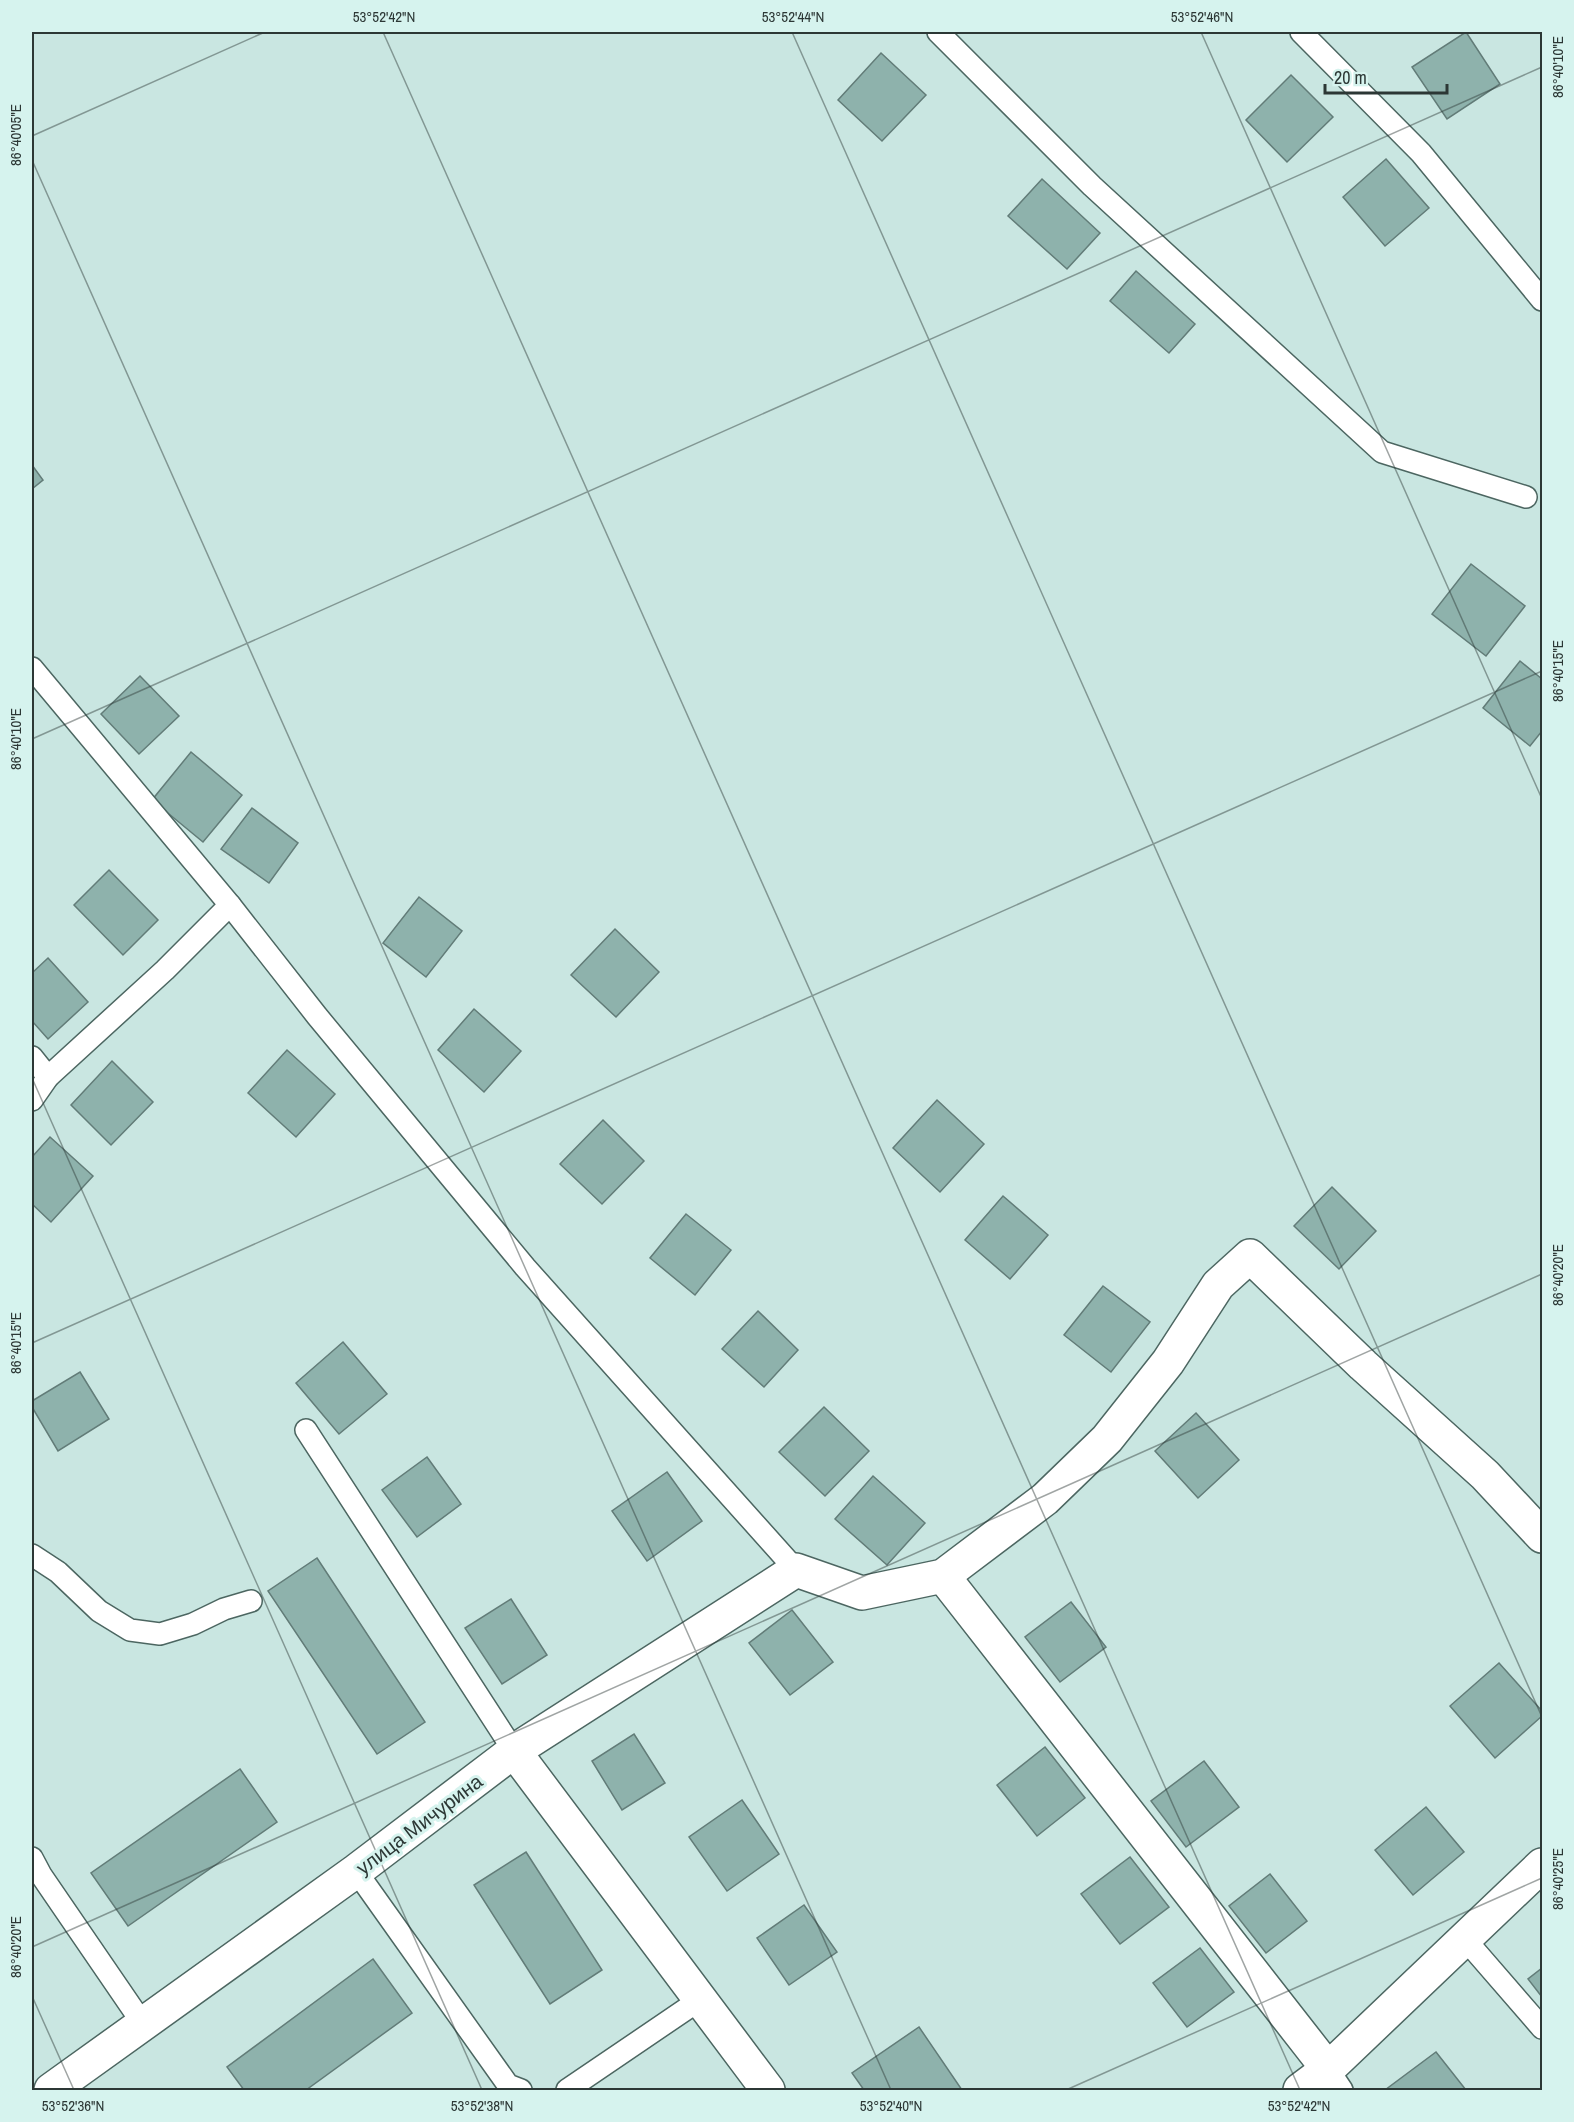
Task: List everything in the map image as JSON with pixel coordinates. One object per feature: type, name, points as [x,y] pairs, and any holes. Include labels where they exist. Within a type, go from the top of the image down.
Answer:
[{"type":"street","points":[[796,1569],[862,1593],[943,1576],[1045,1499],[1107,1439],[1168,1362],[1218,1285],[1250,1256],[1363,1365],[1485,1474],[1542,1536]]},
{"type":"street","name":"улица Мичурина","points":[[51,2091],[356,1871],[514,1751],[796,1569]]},
{"type":"street","points":[[943,1576],[1335,2080]]},
{"type":"street","points":[[514,1751],[768,2091]]},
{"type":"street","points":[[1300,2091],[1335,2080],[1464,1938],[1542,1865]]},
{"type":"lane","points":[[938,32],[1092,186],[1382,452],[1526,497]]},
{"type":"lane","points":[[1301,32],[1421,153],[1542,300]]},
{"type":"lane","points":[[32,668],[230,905],[317,1016],[525,1267],[796,1569]]},
{"type":"lane","points":[[32,1100],[48,1077],[165,970],[230,905]]},
{"type":"lane","points":[[32,1057],[48,1077]]},
{"type":"lane","points":[[306,1430],[514,1751]]},
{"type":"lane","points":[[32,1555],[58,1572],[99,1611],[130,1630],[160,1634],[194,1624],[224,1609],[251,1601]]},
{"type":"lane","points":[[32,1858],[143,2024]]},
{"type":"lane","points":[[356,1871],[508,2085],[521,2091]]},
{"type":"lane","points":[[1464,1938],[1542,2028]]},
{"type":"lane","points":[[567,2091],[701,1999]]},
{"type":"building","points":[[1466,32],[1500,84],[1447,119],[1412,67]]},
{"type":"building","points":[[881,53],[926,95],[882,141],[838,100]]},
{"type":"building","points":[[1291,75],[1333,117],[1287,162],[1246,120]]},
{"type":"building","points":[[1386,159],[1429,208],[1385,246],[1343,197]]},
{"type":"building","points":[[1042,179],[1100,233],[1067,269],[1008,216]]},
{"type":"building","points":[[1136,271],[1195,324],[1169,353],[1110,301]]},
{"type":"building","points":[[32,465],[43,480],[32,489]]},
{"type":"building","points":[[1471,564],[1525,606],[1486,656],[1432,614]]},
{"type":"building","points":[[1520,661],[1542,679],[1542,731],[1530,746],[1483,708]]},
{"type":"building","points":[[140,676],[179,716],[139,754],[101,714]]},
{"type":"building","points":[[191,752],[242,795],[203,842],[152,800]]},
{"type":"building","points":[[252,808],[298,843],[269,883],[221,849]]},
{"type":"building","points":[[109,870],[158,920],[123,955],[74,905]]},
{"type":"building","points":[[419,897],[462,931],[426,977],[383,943]]},
{"type":"building","points":[[615,929],[659,972],[616,1017],[571,975]]},
{"type":"building","points":[[48,958],[88,1002],[48,1039],[32,1021],[32,973]]},
{"type":"building","points":[[474,1009],[521,1051],[484,1092],[438,1050]]},
{"type":"building","points":[[287,1050],[335,1094],[296,1137],[248,1093]]},
{"type":"building","points":[[112,1061],[153,1102],[111,1145],[71,1105]]},
{"type":"building","points":[[937,1100],[984,1144],[940,1192],[893,1148]]},
{"type":"building","points":[[603,1120],[644,1161],[602,1204],[560,1164]]},
{"type":"building","points":[[50,1137],[93,1176],[51,1222],[32,1204],[32,1157]]},
{"type":"building","points":[[1332,1187],[1376,1231],[1339,1269],[1294,1226]]},
{"type":"building","points":[[1003,1196],[1048,1235],[1010,1279],[965,1240]]},
{"type":"building","points":[[686,1214],[731,1250],[695,1295],[650,1258]]},
{"type":"building","points":[[1103,1286],[1150,1322],[1111,1372],[1064,1335]]},
{"type":"building","points":[[758,1311],[798,1350],[764,1387],[722,1349]]},
{"type":"building","points":[[343,1342],[387,1394],[339,1434],[296,1383]]},
{"type":"building","points":[[80,1372],[109,1419],[58,1451],[32,1407],[32,1401]]},
{"type":"building","points":[[824,1407],[869,1451],[825,1496],[779,1452]]},
{"type":"building","points":[[1196,1413],[1239,1460],[1198,1498],[1155,1451]]},
{"type":"building","points":[[427,1457],[461,1504],[417,1537],[382,1490]]},
{"type":"building","points":[[667,1472],[702,1521],[647,1561],[612,1511]]},
{"type":"building","points":[[873,1476],[925,1523],[887,1565],[835,1519]]},
{"type":"building","points":[[317,1558],[425,1722],[377,1754],[268,1591]]},
{"type":"building","points":[[511,1599],[547,1655],[502,1684],[465,1628]]},
{"type":"building","points":[[1071,1602],[1106,1647],[1060,1682],[1025,1637]]},
{"type":"building","points":[[792,1610],[833,1662],[790,1695],[749,1643]]},
{"type":"building","points":[[1499,1663],[1542,1711],[1542,1716],[1495,1758],[1450,1706]]},
{"type":"building","points":[[634,1734],[665,1783],[622,1810],[592,1761]]},
{"type":"building","points":[[1045,1747],[1085,1798],[1037,1836],[997,1785]]},
{"type":"building","points":[[1204,1761],[1239,1807],[1186,1847],[1151,1801]]},
{"type":"building","points":[[240,1769],[277,1822],[128,1926],[91,1873]]},
{"type":"building","points":[[742,1800],[779,1854],[727,1891],[689,1837]]},
{"type":"building","points":[[1426,1807],[1464,1852],[1413,1895],[1375,1850]]},
{"type":"building","points":[[526,1852],[602,1970],[550,2004],[474,1885]]},
{"type":"building","points":[[1130,1857],[1169,1907],[1120,1944],[1081,1894]]},
{"type":"building","points":[[1270,1874],[1307,1921],[1266,1953],[1229,1906]]},
{"type":"building","points":[[804,1905],[837,1952],[789,1985],[757,1938]]},
{"type":"building","points":[[1200,1948],[1234,1992],[1187,2027],[1153,1983]]},
{"type":"building","points":[[373,1959],[412,2013],[306,2090],[244,2090],[227,2067]]},
{"type":"building","points":[[1542,1968],[1542,1997],[1528,1979]]},
{"type":"building","points":[[919,2027],[962,2090],[864,2090],[852,2073]]},
{"type":"building","points":[[1436,2052],[1466,2090],[1385,2090]]}]
